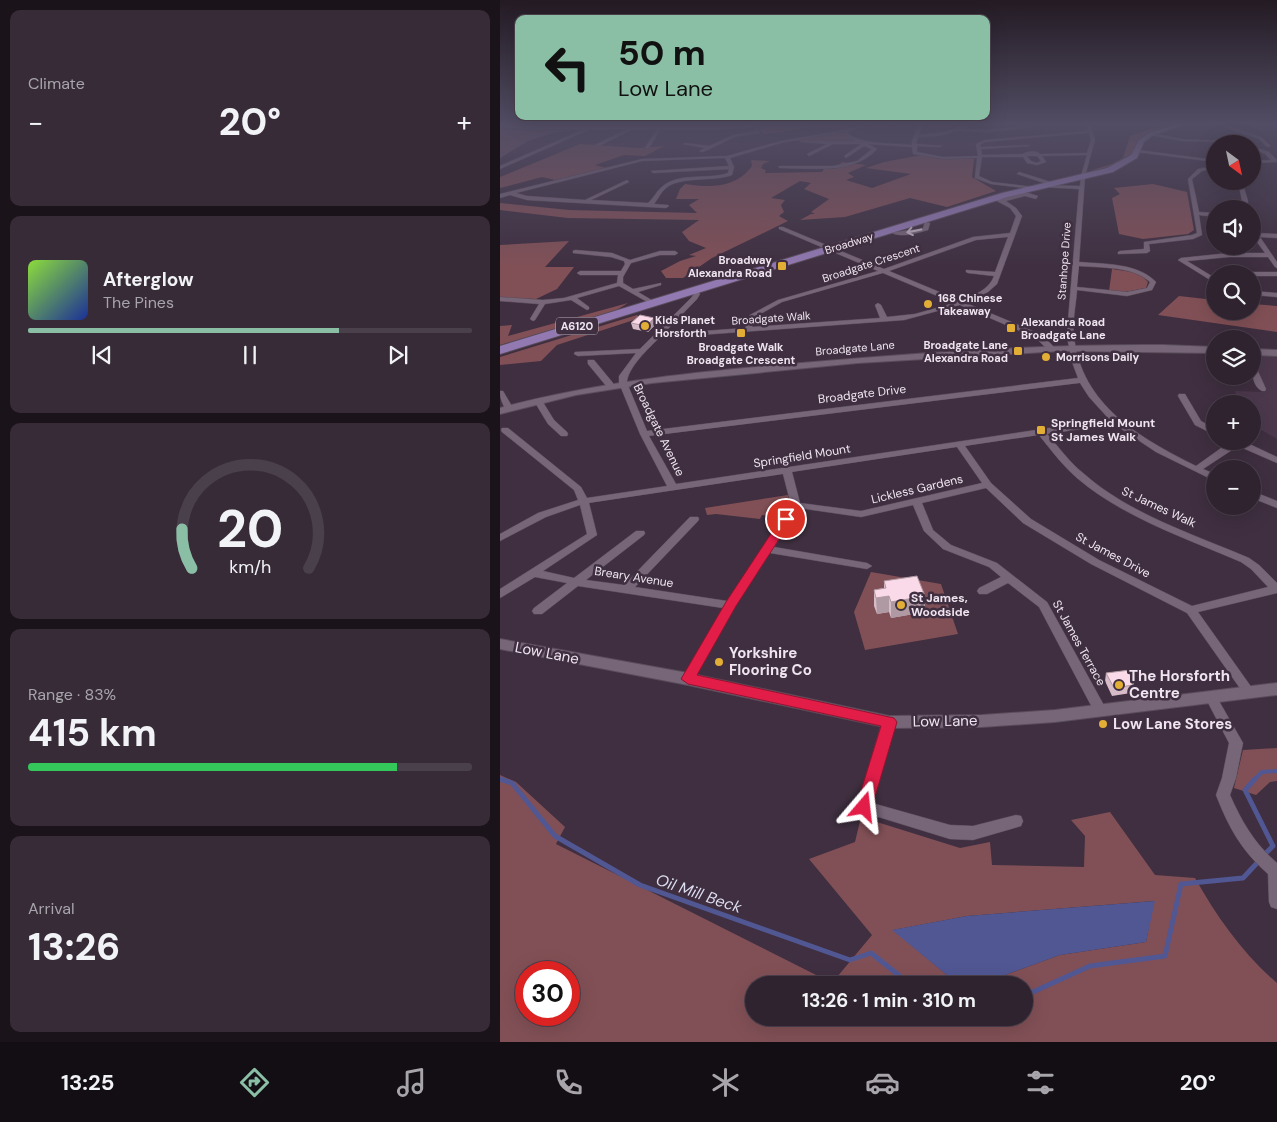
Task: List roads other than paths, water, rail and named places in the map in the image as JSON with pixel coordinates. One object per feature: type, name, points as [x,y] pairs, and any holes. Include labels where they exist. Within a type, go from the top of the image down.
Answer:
[{"type":"highway","name":"Broadway","points":[[500,350],[832,248],[1021,193],[1032,188],[1042,189],[1050,184],[1097,172]]},
{"type":"street","points":[[500,196],[596,172]]},
{"type":"street","points":[[653,172],[659,172]]},
{"type":"street","points":[[649,205],[653,203],[656,194],[668,184],[680,180],[719,178],[730,174],[731,172]]},
{"type":"street","points":[[978,172],[977,177],[1002,190],[1000,198]]},
{"type":"street","name":"Stanhope Drive","points":[[1084,172],[1070,335],[1070,347],[1082,380],[1115,421],[1151,444],[1206,474]]},
{"type":"street","points":[[1120,253],[1147,251],[1146,242],[1193,237],[1200,234],[1190,179],[1198,172]]},
{"type":"street","points":[[1019,173],[1050,184]]},
{"type":"street","points":[[586,201],[627,181]]},
{"type":"street","points":[[991,183],[1032,188]]},
{"type":"street","points":[[1042,189],[1082,188]]},
{"type":"street","points":[[511,193],[527,198],[666,206]]},
{"type":"street","points":[[1021,193],[1036,197]]},
{"type":"street","name":"Broadgate Walk","points":[[660,336],[884,320],[927,314],[961,302],[988,290],[994,284],[1019,216],[1016,209],[1000,198]]},
{"type":"street","points":[[1196,213],[1206,214]]},
{"type":"street","points":[[896,233],[915,232],[926,229],[928,223]]},
{"type":"street","points":[[781,228],[1039,336],[1050,347]]},
{"type":"street","name":"Broadgate Crescent","points":[[748,329],[752,316],[764,308],[884,271],[975,238],[1012,235]]},
{"type":"street","points":[[1261,235],[1277,236]]},
{"type":"street","points":[[1261,240],[1277,266]]},
{"type":"street","points":[[620,284],[619,280],[629,262],[660,253],[675,253]]},
{"type":"street","points":[[579,254],[618,256],[629,262]]},
{"type":"street","points":[[1206,275],[1181,260],[1269,255]]},
{"type":"street","points":[[1073,288],[1134,293],[1150,289],[1153,282],[1147,276],[1133,271],[1076,264]]},
{"type":"street","points":[[968,271],[997,274]]},
{"type":"street","points":[[580,273],[622,273]]},
{"type":"street","points":[[1261,274],[1277,274]]},
{"type":"street","points":[[500,299],[543,302],[574,299],[620,284],[653,303]]},
{"type":"street","points":[[633,291],[659,284]]},
{"type":"street","points":[[623,384],[623,376],[642,351],[660,336],[694,299],[696,294],[694,290]]},
{"type":"street","points":[[1261,294],[1277,295]]},
{"type":"street","points":[[574,299],[587,308]]},
{"type":"street","points":[[533,318],[543,302]]},
{"type":"street","points":[[878,305],[884,320]]},
{"type":"street","points":[[1039,336],[1070,335]]},
{"type":"street","name":"Broadgate Lane","points":[[505,409],[610,385],[678,376],[902,356],[1050,347],[1206,350]]},
{"type":"street","points":[[578,354],[642,351]]},
{"type":"street","points":[[1261,352],[1277,353]]},
{"type":"street","points":[[591,362],[610,385]]},
{"type":"street","name":"Broadgate Drive","points":[[644,434],[1082,380]]},
{"type":"street","name":"Broadgate Avenue","points":[[623,384],[644,434],[673,488]]},
{"type":"street","points":[[1260,385],[1262,389]]},
{"type":"street","points":[[500,393],[505,409]]},
{"type":"street","points":[[1182,396],[1198,423],[1206,427]]},
{"type":"street","points":[[538,402],[551,422],[564,434]]},
{"type":"street","name":"Springfield Mount","points":[[500,538],[542,515],[584,503],[1115,421]]},
{"type":"street","points":[[500,594],[592,535],[584,503],[578,489],[505,430]]},
{"type":"street","name":"St James Walk","points":[[1041,432],[1076,472],[1094,487],[1132,509],[1245,560],[1255,567],[1277,589]]},
{"type":"street","name":"St James Drive","points":[[960,445],[988,486],[1006,504],[1048,536],[1191,610],[1248,692]]},
{"type":"street","points":[[1197,470],[1225,450]]},
{"type":"street","points":[[1254,450],[1277,460]]},
{"type":"street","points":[[688,679],[730,605],[796,504],[787,472]]},
{"type":"street","name":"Lickless Gardens","points":[[796,504],[861,514],[988,486]]},
{"type":"street","points":[[1261,498],[1277,505]]},
{"type":"street","name":"St James Terrace","points":[[917,502],[929,531],[947,546],[993,565],[1043,605],[1100,709]]},
{"type":"street","points":[[627,589],[694,520]]},
{"type":"street","points":[[538,611],[640,533]]},
{"type":"street","points":[[767,549],[867,566]]},
{"type":"street","name":"Breary Avenue","points":[[534,573],[577,582],[730,605]]},
{"type":"street","points":[[983,591],[1009,578]]},
{"type":"street","points":[[1191,610],[1277,589]]},
{"type":"street","name":"Low Lane","points":[[500,644],[688,679],[889,722],[982,721],[1055,716],[1100,709],[1277,690]]},
{"type":"street","points":[[1211,697],[1236,743],[1229,778],[1223,795],[1240,836],[1254,853],[1276,871],[1277,902]]},
{"type":"street","points":[[889,722],[864,807],[950,832],[973,833],[1016,821]]},
{"type":"water","points":[[1155,901],[1146,942],[1060,955],[1003,976],[948,976],[892,930],[967,916]]},
{"type":"waterway","name":"Oil Mill Beck","points":[[1255,779],[1262,772],[1277,771]]},
{"type":"waterway","name":"Oil Mill Beck","points":[[500,779],[512,783],[555,836],[640,885],[850,960],[871,953],[900,976]]},
{"type":"waterway","name":"Oil Mill Beck","points":[[1255,779],[1245,790],[1273,846],[1264,855]]},
{"type":"waterway","name":"Oil Mill Beck","points":[[1033,992],[1090,966],[1165,956],[1181,884],[1243,878],[1258,862]]},
{"type":"place","name":"Broadway Alexandra Road","points":[[782,266]]},
{"type":"place","name":"168 Chinese Takeaway","points":[[928,304]]},
{"type":"place","name":"Kids Planet Horsforth","points":[[645,326]]},
{"type":"place","name":"Alexandra Road Broadgate Lane","points":[[1011,328]]},
{"type":"place","name":"Broadgate Walk Broadgate Crescent","points":[[741,333]]},
{"type":"place","name":"Broadgate Lane Alexandra Road","points":[[1018,351]]},
{"type":"place","name":"Morrisons Daily","points":[[1046,357]]},
{"type":"place","name":"Springfield Mount St James Walk","points":[[1041,430]]},
{"type":"place","name":"St James, Woodside","points":[[901,605]]},
{"type":"place","name":"Yorkshire Flooring Co","points":[[719,662]]},
{"type":"place","name":"The Horsforth Centre","points":[[1119,685]]},
{"type":"place","name":"Low Lane Stores","points":[[1103,724]]}]
